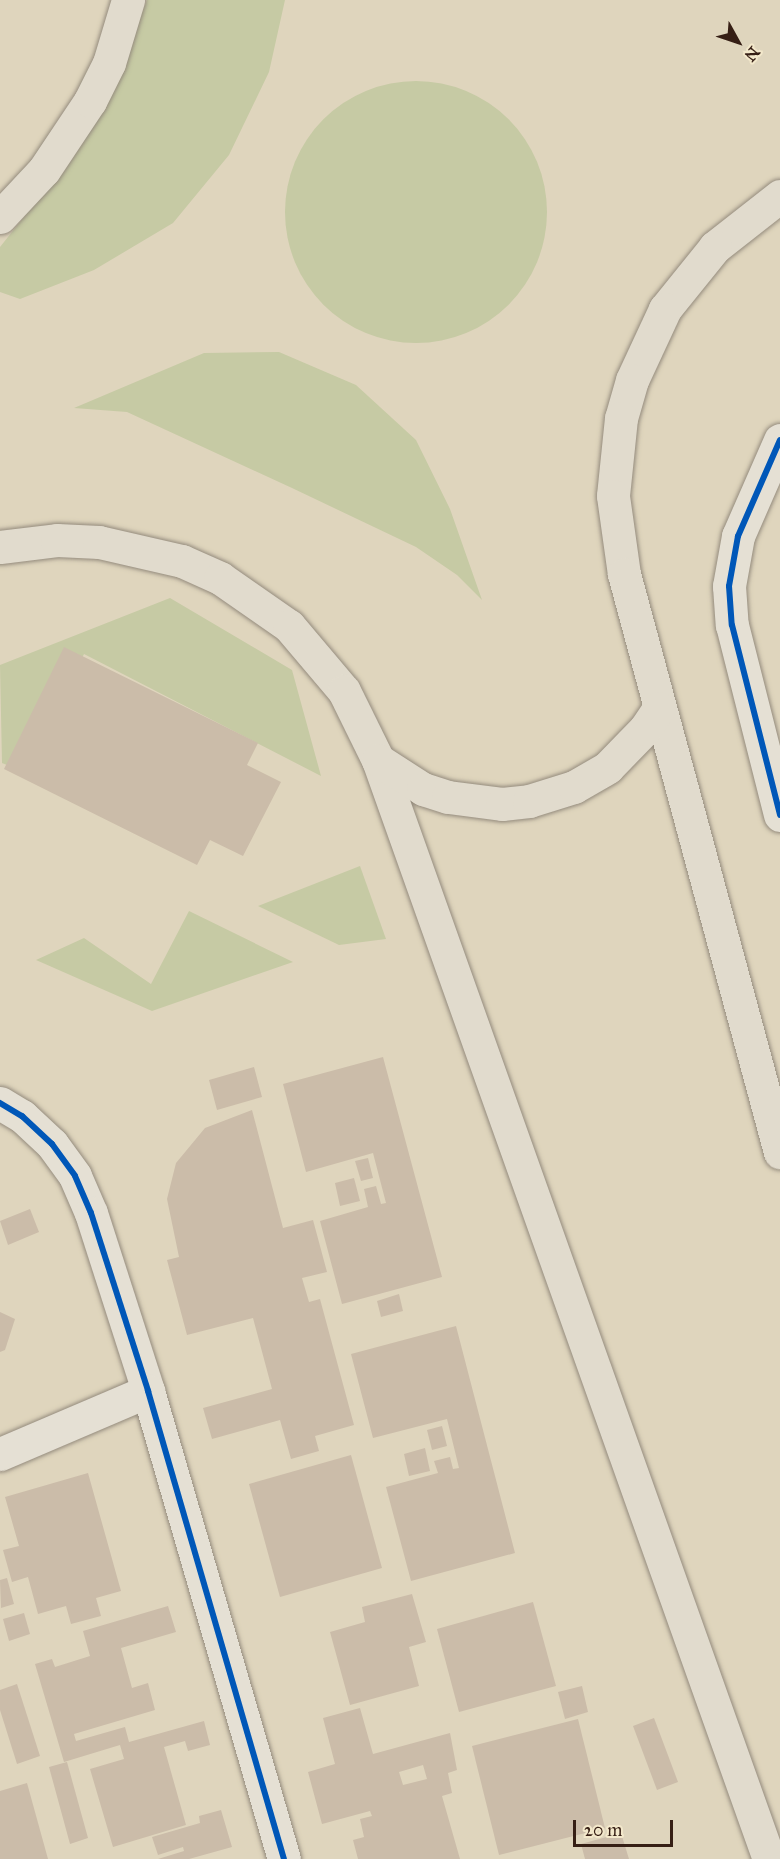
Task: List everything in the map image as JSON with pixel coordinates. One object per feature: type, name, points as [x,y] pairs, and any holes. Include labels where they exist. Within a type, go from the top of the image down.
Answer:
[{"type":"main road","points":[[0,217],[44,170],[90,101],[109,63],[128,0]]},
{"type":"main road","points":[[780,196],[744,221],[688,276],[647,344],[621,418],[613,496],[616,535],[659,708],[780,1152]]},
{"type":"main road","points":[[0,547],[57,540],[99,542],[161,555],[220,578],[273,613],[319,657],[344,691],[378,760],[769,1859]]},
{"type":"main road","points":[[378,760],[423,789],[448,797],[502,804],[529,801],[574,787],[608,767],[640,736],[659,708]]},
{"type":"street","points":[[780,440],[738,536],[729,586],[732,625],[780,815]]},
{"type":"street","points":[[0,1103],[22,1116],[52,1144],[75,1176],[91,1213],[148,1390],[284,1859]]},
{"type":"street","points":[[0,1454],[148,1390]]},
{"type":"green space","points":[[147,0],[285,0],[269,72],[229,155],[173,223],[94,270],[20,299],[0,292],[0,247],[67,163],[131,43]]},
{"type":"green space","points":[[416,81],[442,84],[466,91],[489,103],[517,129],[537,162],[544,186],[547,212],[544,238],[537,262],[525,285],[499,313],[466,333],[442,340],[416,343],[390,340],[366,333],[343,321],[315,295],[295,262],[288,238],[285,212],[288,186],[295,162],[307,139],[333,111],[366,91],[390,84]]},
{"type":"green space","points":[[279,352],[356,385],[416,440],[450,509],[482,600],[457,575],[416,547],[292,488],[127,412],[74,408],[204,353]]},
{"type":"green space","points":[[170,598],[292,670],[321,776],[84,654],[24,772],[2,763],[0,665]]},
{"type":"green space","points":[[360,866],[386,939],[339,945],[258,906]]},
{"type":"green space","points":[[189,911],[293,962],[152,1011],[36,960],[84,938],[151,984]]},
{"type":"building","points":[[64,647],[258,743],[247,765],[281,782],[243,856],[210,840],[197,865],[4,769]]},
{"type":"building","points":[[383,1057],[442,1277],[342,1304],[320,1221],[368,1207],[364,1189],[376,1186],[381,1204],[386,1203],[373,1153],[306,1172],[283,1084]]},
{"type":"building","points":[[254,1067],[262,1097],[217,1110],[209,1080]]},
{"type":"building","points":[[252,1110],[283,1228],[313,1220],[327,1272],[302,1278],[309,1302],[320,1299],[354,1425],[315,1436],[319,1451],[291,1459],[280,1420],[212,1439],[203,1408],[272,1389],[253,1318],[187,1335],[167,1260],[179,1257],[167,1199],[176,1163],[205,1128]]},
{"type":"building","points":[[368,1158],[373,1178],[361,1181],[355,1161]]},
{"type":"building","points":[[354,1178],[360,1201],[340,1206],[335,1183]]},
{"type":"building","points":[[30,1209],[39,1232],[8,1245],[0,1221]]},
{"type":"building","points":[[399,1294],[403,1311],[381,1317],[377,1301]]},
{"type":"building","points":[[0,1312],[15,1319],[5,1350],[0,1352]]},
{"type":"building","points":[[456,1326],[515,1553],[411,1581],[386,1487],[438,1473],[434,1461],[450,1457],[453,1469],[459,1468],[447,1419],[373,1438],[351,1354]]},
{"type":"building","points":[[442,1426],[447,1446],[432,1450],[427,1430]]},
{"type":"building","points":[[425,1448],[430,1471],[409,1476],[404,1454]]},
{"type":"building","points":[[351,1455],[382,1568],[280,1597],[249,1484]]},
{"type":"building","points":[[88,1473],[121,1591],[96,1598],[101,1616],[71,1624],[66,1606],[38,1614],[28,1577],[12,1582],[3,1550],[19,1546],[5,1497]]},
{"type":"building","points":[[7,1578],[14,1604],[1,1608],[0,1580]]},
{"type":"building","points":[[412,1594],[426,1642],[409,1647],[419,1686],[350,1705],[330,1632],[365,1622],[362,1607]]},
{"type":"building","points":[[533,1602],[556,1686],[459,1712],[437,1629]]},
{"type":"building","points":[[168,1606],[176,1632],[121,1648],[132,1688],[148,1683],[155,1710],[74,1734],[76,1741],[125,1727],[129,1742],[204,1721],[210,1745],[188,1751],[185,1741],[164,1747],[186,1825],[113,1847],[90,1769],[124,1759],[120,1745],[64,1762],[35,1664],[52,1659],[55,1667],[90,1656],[83,1631]]},
{"type":"building","points":[[24,1613],[30,1634],[9,1641],[3,1619]]},
{"type":"building","points":[[17,1684],[40,1756],[17,1764],[0,1710],[0,1690]]},
{"type":"building","points":[[582,1686],[588,1712],[565,1719],[558,1692]]},
{"type":"building","points":[[360,1708],[373,1754],[450,1733],[457,1770],[448,1773],[452,1793],[442,1796],[460,1859],[358,1859],[353,1840],[364,1837],[360,1819],[372,1816],[370,1811],[322,1824],[308,1772],[335,1764],[323,1718]],"holes":[[[423,1765],[427,1779],[403,1785],[399,1772]]]},
{"type":"building","points":[[654,1718],[678,1782],[657,1790],[633,1726]]},
{"type":"building","points":[[578,1719],[605,1828],[499,1855],[472,1746]]},
{"type":"building","points":[[67,1762],[88,1838],[70,1844],[49,1767]]},
{"type":"building","points":[[27,1783],[48,1859],[0,1859],[0,1791]]},
{"type":"building","points":[[221,1810],[232,1847],[189,1859],[158,1859],[184,1851],[183,1847],[158,1855],[152,1837],[200,1823],[199,1816]]},
{"type":"building","points":[[621,1833],[629,1859],[585,1859],[581,1844]]},
{"type":"cycle path","points":[[780,440],[738,536],[729,586],[732,625],[780,815]]},
{"type":"cycle path","points":[[0,1103],[22,1116],[52,1144],[75,1176],[91,1213],[148,1391],[284,1859]]}]
